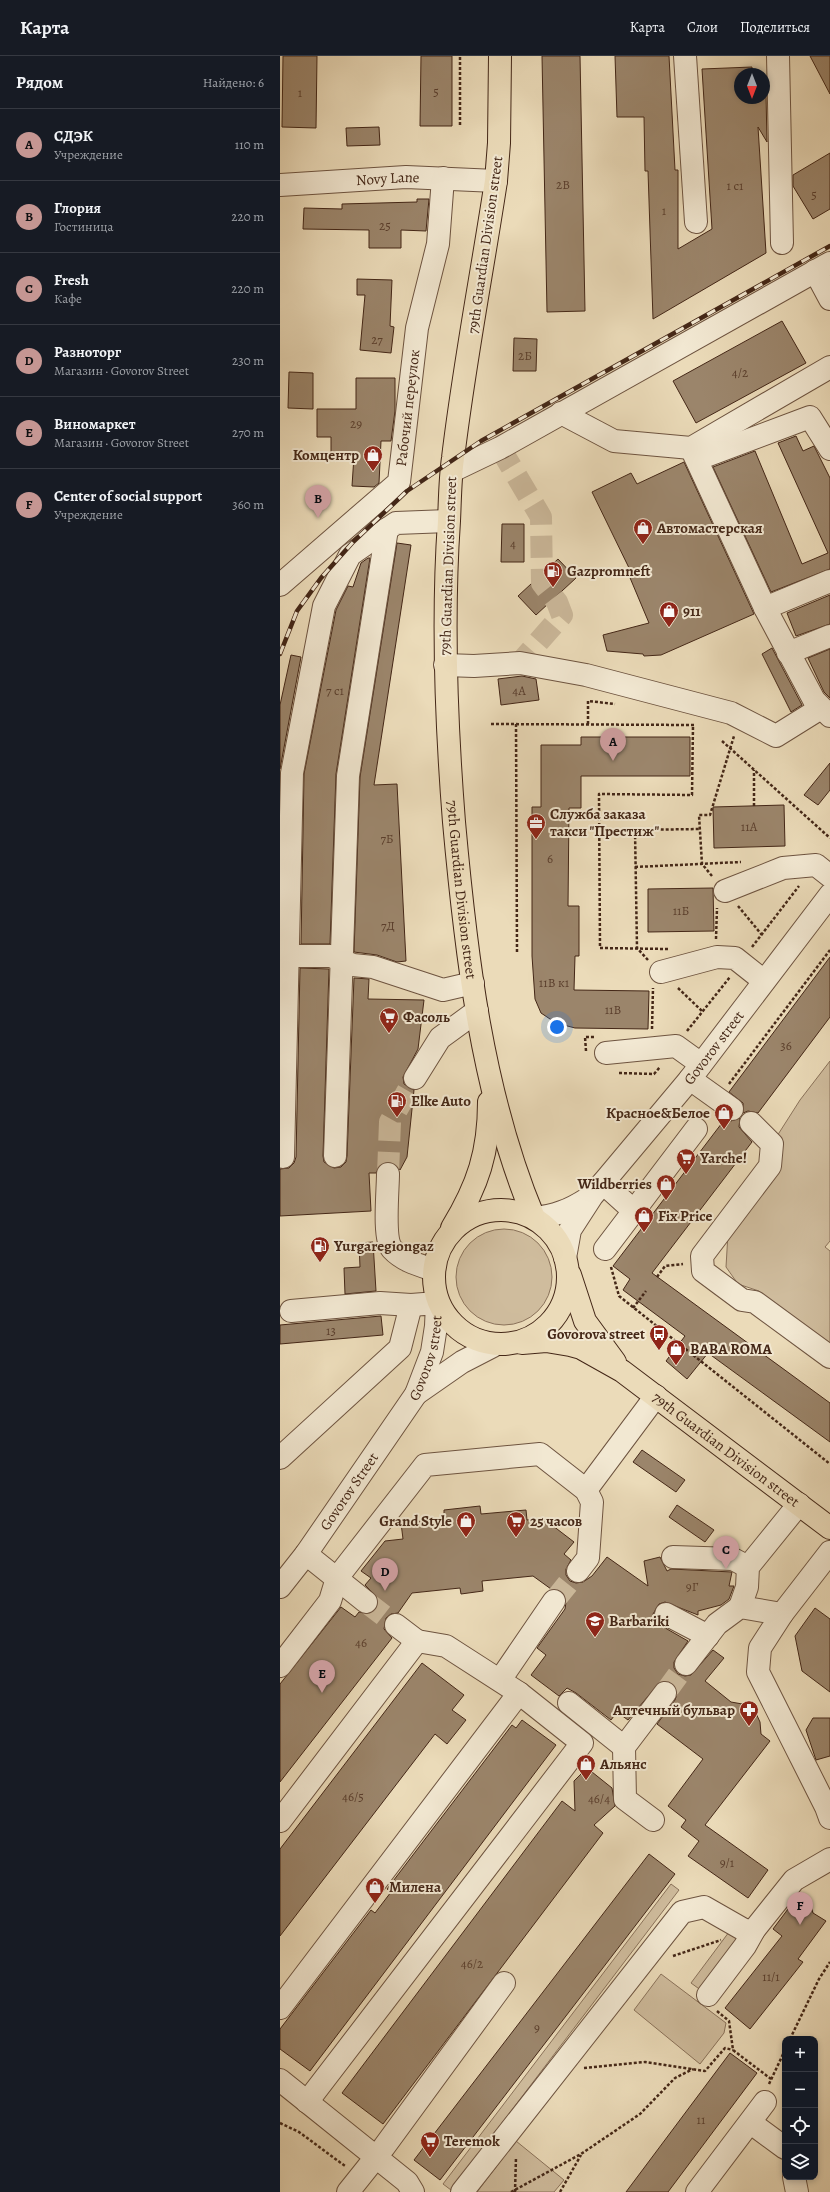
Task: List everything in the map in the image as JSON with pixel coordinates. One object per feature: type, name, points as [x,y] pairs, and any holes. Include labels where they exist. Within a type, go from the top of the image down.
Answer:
[{"type":"main road","name":"79th Guardian Division street","points":[[500,56],[499,143],[496,182],[452,471],[448,521],[445,665],[447,738],[457,856],[477,1011],[489,1078],[518,1175],[534,1218]]},
{"type":"main road","name":"79th Guardian Division street","points":[[449,1234],[477,1181],[485,1156],[489,1130],[489,1078]]},
{"type":"main road","points":[[505,1210],[520,1212],[534,1218],[547,1228],[558,1242],[567,1264],[567,1291],[561,1308],[554,1319],[543,1330],[527,1340],[493,1346],[475,1340],[459,1330],[449,1320],[437,1303],[434,1270],[440,1248],[449,1234],[470,1217],[488,1211],[505,1210]]},
{"type":"main road","name":"79th Guardian Division street","points":[[567,1264],[590,1330],[622,1370]]},
{"type":"main road","name":"79th Guardian Division street","points":[[515,1343],[546,1341],[570,1345],[581,1348],[622,1370],[830,1528]]},
{"type":"street","points":[[685,56],[696,222]]},
{"type":"street","points":[[778,56],[782,243]]},
{"type":"street","name":"Novy Lane","points":[[280,185],[406,177],[496,182]]},
{"type":"street","name":"Рабочий переулок","points":[[280,585],[399,482],[417,328],[438,244],[443,178]]},
{"type":"street","points":[[452,471],[500,448],[822,267],[830,299]]},
{"type":"street","points":[[694,454],[830,368]]},
{"type":"street","points":[[561,413],[614,441],[694,454],[810,417],[830,449]]},
{"type":"street","points":[[445,665],[474,666],[520,663],[586,675],[731,713],[776,736],[825,712],[788,653],[765,608],[694,454]]},
{"type":"street","points":[[283,1157],[292,773],[324,606],[350,556],[387,529],[396,523],[448,521]]},
{"type":"street","points":[[334,1156],[348,776],[387,529]]},
{"type":"street","points":[[765,608],[830,581]]},
{"type":"street","points":[[788,653],[830,636]]},
{"type":"street","points":[[721,898],[783,868],[816,865],[830,876]]},
{"type":"street","name":"Govorov street","points":[[598,1190],[695,1071],[830,896]]},
{"type":"street","points":[[288,956],[331,956],[353,965],[373,967],[443,990],[473,983]]},
{"type":"street","points":[[658,969],[717,957],[735,958],[764,981]]},
{"type":"street","points":[[415,1078],[440,1038],[477,1011]]},
{"type":"street","points":[[606,1053],[676,1046],[695,1071],[725,1104]]},
{"type":"street","points":[[750,1123],[772,1144],[770,1166],[702,1256],[703,1271],[742,1300],[754,1302],[830,1357]]},
{"type":"street","points":[[605,1249],[696,1129]]},
{"type":"street","points":[[388,1174],[388,1237],[391,1248],[405,1259],[434,1270]]},
{"type":"street","points":[[598,1190],[634,1211]]},
{"type":"street","points":[[534,1218],[554,1216],[573,1208],[598,1190]]},
{"type":"street","points":[[567,1264],[570,1230],[598,1190]]},
{"type":"street","points":[[291,1311],[380,1303],[411,1305],[437,1303]]},
{"type":"street","name":"Govorov street","points":[[416,1394],[432,1352],[436,1326],[437,1303]]},
{"type":"street","points":[[280,1458],[400,1348],[411,1305]]},
{"type":"street","name":"Govorov street","points":[[416,1394],[462,1362],[493,1346]]},
{"type":"street","name":"Govorov Street","points":[[280,1587],[306,1554],[416,1394]]},
{"type":"street","points":[[586,1490],[656,1396]]},
{"type":"street","points":[[280,1666],[330,1601],[337,1578],[425,1464],[540,1454],[586,1490],[592,1502],[588,1558],[578,1571]]},
{"type":"street","points":[[686,1664],[717,1624],[740,1607],[747,1587],[748,1568],[799,1504]]},
{"type":"street","points":[[830,1552],[782,1614],[760,1648],[758,1672],[826,1807],[830,1818]]},
{"type":"street","points":[[306,1554],[366,1602]]},
{"type":"street","points":[[673,1557],[733,1558],[748,1568]]},
{"type":"street","points":[[500,1680],[554,1601]]},
{"type":"street","points":[[740,1607],[782,1614]]},
{"type":"street","points":[[666,1614],[708,1636]]},
{"type":"street","points":[[307,2102],[582,1742],[519,1693],[446,1646],[416,1641],[396,1625]]},
{"type":"street","points":[[280,1822],[416,1641]]},
{"type":"street","points":[[280,2008],[519,1693]]},
{"type":"street","points":[[653,1820],[625,1800],[624,1747],[664,1693]]},
{"type":"street","points":[[569,1703],[624,1747]]},
{"type":"street","points":[[710,2001],[745,1946],[750,1930],[794,1880],[830,1859]]},
{"type":"street","points":[[462,2192],[682,1912],[704,1907],[750,1930]]},
{"type":"street","points":[[354,2185],[504,1983]]},
{"type":"street","points":[[280,2080],[374,2158],[408,2182],[413,2192]]},
{"type":"street","points":[[697,2192],[751,2123],[765,2102]]},
{"type":"street","points":[[751,2123],[782,2146]]},
{"type":"street","points":[[795,2180],[797,2192]]},
{"type":"path","points":[[460,56],[460,125]]},
{"type":"path","points":[[491,724],[700,724]]},
{"type":"path","points":[[516,724],[517,952]]},
{"type":"path","points":[[676,949],[600,948],[599,794],[692,795],[693,724]]},
{"type":"path","points":[[735,733],[710,815],[699,815],[702,864],[721,898],[762,935]]},
{"type":"path","points":[[722,741],[830,838]]},
{"type":"path","points":[[754,770],[754,806]]},
{"type":"path","points":[[700,829],[635,830],[635,867],[637,948],[703,1012]]},
{"type":"path","points":[[635,867],[749,862]]},
{"type":"path","points":[[716,942],[721,898]]},
{"type":"path","points":[[725,1104],[830,950]]},
{"type":"path","points":[[652,1032],[658,969]]},
{"type":"path","points":[[605,1249],[619,1296],[830,1464]]},
{"type":"path","points":[[657,1277],[665,1266],[702,1263]]},
{"type":"path","points":[[633,1308],[646,1291]]},
{"type":"path","points":[[667,1958],[750,1930]]},
{"type":"path","points":[[791,2036],[819,1979],[830,1962]]},
{"type":"path","points":[[710,2001],[729,2020],[733,2050]]},
{"type":"path","points":[[556,2073],[606,2064],[645,2062],[705,2071],[725,2048],[733,2050],[771,2079]]},
{"type":"path","points":[[765,2102],[771,2079],[782,2056]]},
{"type":"path","points":[[511,2192],[581,2154],[640,2114],[675,2078],[693,2069]]},
{"type":"path","points":[[280,2123],[299,2132],[354,2185]]},
{"type":"path","points":[[560,2192],[581,2154]]},
{"type":"shaded area","points":[[830,1061],[830,1241],[825,1247],[830,1251],[830,1345],[776,1313],[759,1291],[738,1284],[726,1267],[728,1233],[735,1202],[800,1100]]},
{"type":"shaded area","points":[[495,1229],[513,1229],[523,1232],[531,1237],[544,1250],[549,1258],[552,1268],[552,1286],[549,1296],[538,1311],[531,1317],[523,1322],[513,1325],[495,1325],[485,1322],[477,1317],[464,1304],[459,1296],[456,1286],[456,1268],[459,1258],[464,1250],[477,1237],[485,1232]]},
{"type":"shaded area","points":[[671,1884],[679,1890],[451,2190],[443,2184]]},
{"type":"shaded area","points":[[729,1932],[740,1941],[702,1991],[691,1983]]},
{"type":"shaded area","points":[[661,1974],[726,2023],[724,2033],[700,2064],[634,2010]]},
{"type":"shaded area","points":[[516,2141],[564,2180],[554,2192],[477,2192]]},
{"type":"building","points":[[283,56],[317,56],[316,128],[282,127]]},
{"type":"building","points":[[421,56],[452,56],[452,126],[420,126]]},
{"type":"building","points":[[542,56],[580,56],[585,311],[547,312]]},
{"type":"building","points":[[615,56],[669,56],[675,170],[678,170],[678,249],[712,229],[702,69],[752,67],[734,68],[734,104],[766,104],[767,142],[758,127],[766,253],[653,319],[648,171],[645,171],[644,117],[617,117]]},
{"type":"building","points":[[810,56],[830,56],[830,94]]},
{"type":"building","points":[[379,127],[380,145],[347,146],[346,128]]},
{"type":"building","points":[[830,153],[830,209],[813,219],[793,186],[793,175]]},
{"type":"building","points":[[417,199],[429,199],[426,231],[401,230],[401,248],[369,248],[369,230],[303,229],[304,208],[342,209],[342,204],[417,202]]},
{"type":"building","points":[[357,279],[392,280],[390,326],[394,327],[391,353],[360,350],[365,295],[357,295]]},
{"type":"building","points":[[782,321],[806,363],[696,423],[673,381]]},
{"type":"building","points":[[514,338],[537,339],[536,371],[513,371]]},
{"type":"building","points":[[289,372],[313,373],[313,409],[288,408]]},
{"type":"building","points":[[356,378],[395,378],[395,411],[391,441],[381,441],[379,483],[374,487],[352,486],[354,456],[331,456],[331,437],[317,437],[317,409],[356,409]]},
{"type":"building","points":[[796,436],[803,451],[814,446],[830,478],[830,569],[771,592],[713,467],[755,451],[802,564],[828,553],[778,443]]},
{"type":"building","points":[[684,462],[754,614],[661,655],[644,656],[643,654],[607,651],[603,635],[649,623],[628,573],[631,572],[592,492],[631,473],[637,484]]},
{"type":"building","points":[[502,524],[524,524],[524,562],[501,562]]},
{"type":"building","points":[[397,543],[411,545],[374,785],[397,784],[406,961],[397,962],[377,955],[354,952],[360,777]]},
{"type":"building","points":[[370,558],[336,774],[330,944],[301,944],[304,774],[336,610],[348,586],[353,587],[361,563]]},
{"type":"building","points":[[558,559],[576,578],[536,615],[518,596]]},
{"type":"building","points":[[830,595],[830,624],[796,636],[787,613]]},
{"type":"building","points":[[772,648],[802,705],[791,712],[762,654]]},
{"type":"building","points":[[830,649],[830,698],[824,692],[808,658]]},
{"type":"building","points":[[291,655],[301,657],[280,769],[280,705]]},
{"type":"building","points":[[522,676],[536,679],[539,700],[501,705],[498,679]]},
{"type":"building","points":[[581,737],[690,737],[690,776],[581,776],[581,808],[569,808],[568,906],[579,906],[579,956],[575,956],[574,990],[649,991],[648,1029],[575,1028],[556,1023],[541,1013],[535,999],[532,956],[532,807],[541,807],[541,745],[581,745]]},
{"type":"building","points":[[830,763],[830,790],[818,805],[804,795]]},
{"type":"building","points":[[784,805],[785,846],[714,848],[713,807]]},
{"type":"building","points":[[713,888],[714,931],[648,932],[648,889]]},
{"type":"building","points":[[830,957],[830,1017],[758,1113],[748,1111],[743,1113],[743,1103],[729,1092]]},
{"type":"building","points":[[300,968],[329,969],[323,1156],[324,1162],[334,1168],[341,1167],[346,1162],[347,1156],[354,978],[369,979],[368,999],[424,1000],[418,1049],[403,1077],[404,1084],[414,1090],[407,1157],[400,1170],[395,1164],[388,1162],[382,1163],[376,1173],[369,1173],[371,1211],[280,1216],[280,1169],[289,1168],[294,1163],[296,1157]]},
{"type":"building","points":[[740,1118],[739,1127],[752,1142],[652,1273],[830,1403],[830,1442],[708,1353],[687,1379],[666,1361],[685,1336],[623,1290],[630,1279],[613,1266],[725,1119],[731,1121]]},
{"type":"building","points":[[373,1242],[376,1291],[345,1294],[344,1268],[360,1267],[359,1243]]},
{"type":"building","points":[[381,1316],[383,1335],[280,1344],[280,1325]]},
{"type":"building","points":[[642,1450],[685,1480],[676,1492],[633,1462]]},
{"type":"building","points":[[677,1505],[714,1530],[705,1542],[669,1517]]},
{"type":"building","points":[[480,1506],[481,1514],[526,1510],[527,1520],[544,1519],[574,1542],[564,1554],[571,1560],[566,1569],[566,1575],[570,1581],[576,1583],[583,1582],[592,1576],[607,1557],[648,1586],[644,1561],[660,1557],[667,1571],[671,1569],[732,1572],[729,1586],[734,1586],[729,1599],[721,1605],[698,1611],[698,1615],[665,1602],[659,1604],[653,1614],[655,1620],[660,1625],[688,1641],[674,1662],[674,1668],[678,1674],[685,1676],[691,1675],[713,1650],[724,1658],[705,1681],[731,1702],[748,1705],[755,1711],[760,1722],[761,1734],[770,1741],[705,1825],[768,1870],[748,1898],[688,1856],[699,1841],[681,1827],[686,1820],[668,1806],[703,1759],[657,1724],[675,1700],[677,1694],[676,1688],[667,1681],[660,1682],[628,1720],[617,1712],[611,1720],[576,1693],[567,1688],[559,1696],[531,1675],[546,1655],[537,1648],[565,1609],[566,1602],[561,1591],[551,1589],[533,1576],[482,1581],[483,1591],[461,1594],[460,1588],[412,1593],[398,1613],[391,1614],[386,1618],[384,1629],[392,1638],[280,1782],[280,1684],[341,1607],[355,1617],[359,1612],[370,1614],[376,1609],[378,1603],[377,1597],[365,1585],[371,1578],[361,1571],[385,1541],[403,1539],[401,1523],[444,1519],[444,1510]]},
{"type":"building","points":[[815,1608],[830,1619],[830,1692],[802,1671],[795,1636]]},
{"type":"building","points":[[422,1663],[464,1695],[452,1710],[466,1720],[447,1744],[435,1734],[280,1936],[280,1849]]},
{"type":"building","points":[[813,1718],[830,1718],[830,1756],[816,1760],[806,1730]]},
{"type":"building","points":[[522,1720],[556,1745],[310,2071],[280,2049],[280,2029],[371,1910],[375,1913],[391,1892],[387,1889],[512,1725],[516,1728]]},
{"type":"building","points":[[583,1772],[592,1772],[612,1788],[615,1806],[594,1825],[603,1833],[383,2124],[342,2093],[562,1801],[575,1811],[574,1781]]},
{"type":"building","points":[[649,1854],[675,1874],[440,2180],[414,2160]]},
{"type":"building","points":[[800,1893],[809,1900],[813,1913],[826,1921],[798,1959],[803,1962],[750,2029],[725,2008],[782,1936],[773,1929]]},
{"type":"building","points":[[730,2053],[757,2073],[668,2192],[626,2192]]},
{"type":"tunnel","points":[[500,448],[541,517],[542,583],[557,602],[562,615],[520,663]]},
{"type":"tunnel","points":[[388,1174],[390,1122],[415,1078]]},
{"type":"tunnel","points":[[554,1601],[578,1571]]},
{"type":"tunnel","points":[[366,1602],[396,1625]]},
{"type":"tunnel","points":[[665,1693],[686,1664]]},
{"type":"railway","points":[[280,654],[297,611],[321,578],[353,542],[407,491],[481,441],[830,246]]},
{"type":"place","name":"Комцентр","points":[[373,472]]},
{"type":"place","name":"Глория","points":[[318,518]]},
{"type":"place","name":"Автомастерская","points":[[643,545]]},
{"type":"place","name":"Gazpromneft","points":[[553,588]]},
{"type":"place","name":"911","points":[[669,628]]},
{"type":"place","name":"СДЭК","points":[[613,761]]},
{"type":"place","name":"Служба заказа такси \"Престиж\"","points":[[536,840]]},
{"type":"place","name":"Фасоль","points":[[389,1034]]},
{"type":"place","name":"Elke Auto","points":[[397,1118]]},
{"type":"place","name":"Красное&Белое","points":[[724,1130]]},
{"type":"place","name":"Yarche!","points":[[686,1175]]},
{"type":"place","name":"Wildberries","points":[[666,1201]]},
{"type":"place","name":"Fix Price","points":[[644,1233]]},
{"type":"place","name":"Yurgaregiongaz","points":[[320,1263]]},
{"type":"place","name":"Govorova street","points":[[659,1351]]},
{"type":"place","name":"BABA ROMA","points":[[676,1366]]},
{"type":"place","name":"Grand Style","points":[[466,1538]]},
{"type":"place","name":"25 часов","points":[[516,1538]]},
{"type":"place","name":"Fresh","points":[[726,1569]]},
{"type":"place","name":"Разноторг","points":[[385,1591]]},
{"type":"place","name":"Barbariki","points":[[595,1638]]},
{"type":"place","name":"Виномаркет","points":[[322,1693]]},
{"type":"place","name":"Аптечный бульвар","points":[[749,1727]]},
{"type":"place","name":"Альянс","points":[[586,1781]]},
{"type":"place","name":"Милена","points":[[375,1904]]},
{"type":"place","name":"Center of social support","points":[[800,1925]]},
{"type":"place","name":"Teremok","points":[[430,2158]]}]
